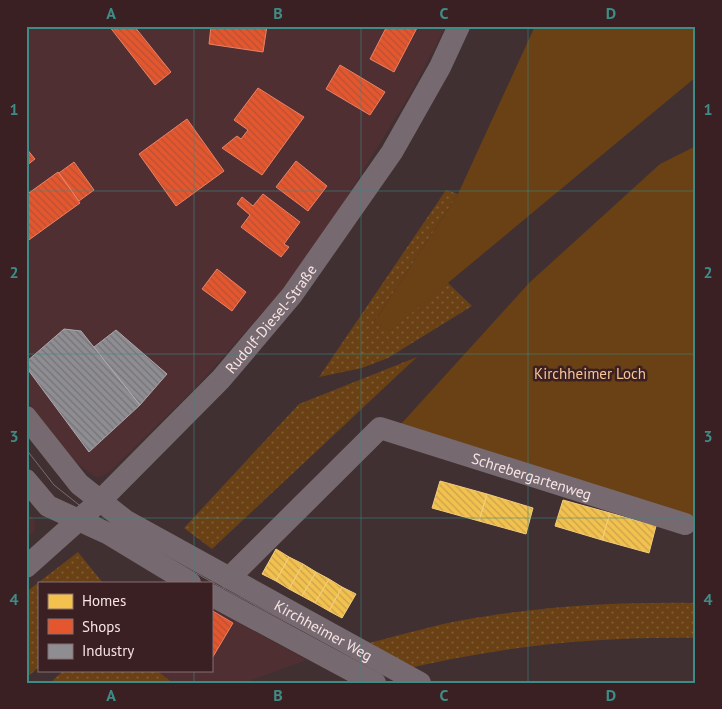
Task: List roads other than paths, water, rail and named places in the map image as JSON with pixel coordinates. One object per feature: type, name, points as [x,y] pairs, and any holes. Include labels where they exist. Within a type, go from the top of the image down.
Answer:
[{"type":"street","name":"Rudolf-Diesel-Straße","points":[[26,567],[49,549],[101,500],[220,379],[292,295],[392,152],[440,67],[459,26]]},
{"type":"street","name":"Kirchheimer Weg","points":[[26,417],[79,484],[126,521],[420,683]]},
{"type":"street","name":"Schrebergartenweg","points":[[229,578],[380,428],[686,524]]},
{"type":"street","points":[[26,480],[48,506],[109,534],[188,582]]},
{"type":"street","name":"Kirchheimer Weg","points":[[212,595],[375,683]]},
{"type":"tram line","points":[[26,431],[62,478],[93,508]]},
{"type":"tram line","points":[[26,449],[54,485],[88,512],[212,582]]},
{"type":"tram line","points":[[212,582],[401,683]]},
{"type":"park label","name":"Kirchheimer Loch","points":[[590,373]]}]
